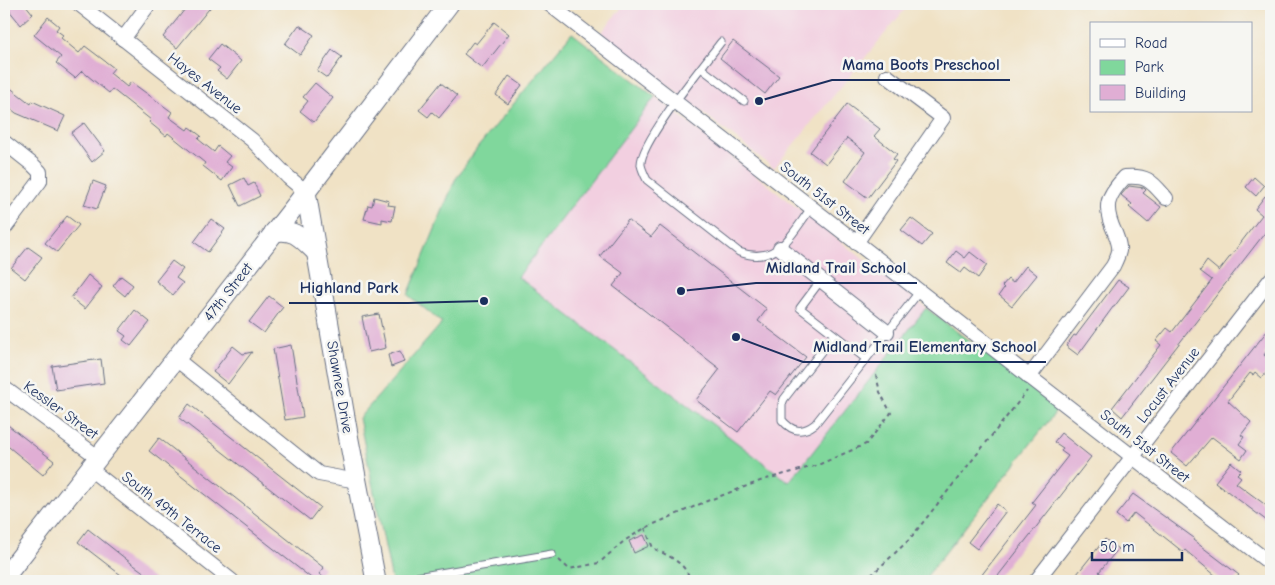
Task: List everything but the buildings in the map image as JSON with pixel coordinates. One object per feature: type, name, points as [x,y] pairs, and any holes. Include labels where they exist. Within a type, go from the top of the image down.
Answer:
[{"type":"main road","name":"47th Street","points":[[4,578],[306,192],[449,4]]},
{"type":"main road","name":"Shawnee Drive","points":[[306,192],[376,581]]},
{"type":"main road","points":[[274,232],[289,230],[298,235],[315,250]]},
{"type":"street","name":"Hayes Avenue","points":[[79,4],[252,140],[288,177],[306,192]]},
{"type":"street","points":[[123,39],[150,4]]},
{"type":"street","name":"South 51st Street","points":[[549,4],[1271,564]]},
{"type":"street","points":[[856,242],[943,118],[887,76]]},
{"type":"street","points":[[4,142],[40,172],[40,182],[4,229]]},
{"type":"street","points":[[1032,379],[1113,266],[1119,251],[1118,240],[1107,214],[1108,200],[1113,190],[1124,177],[1139,176],[1152,182],[1166,198]]},
{"type":"street","points":[[780,248],[887,332]]},
{"type":"street","name":"Locust Avenue","points":[[1036,581],[1271,279]]},
{"type":"street","points":[[176,359],[319,474],[357,481]]},
{"type":"street","name":"Kessler Street","points":[[4,388],[94,464]]},
{"type":"street","name":"South 49th Terrace","points":[[94,464],[232,581]]},
{"type":"lane","points":[[721,42],[655,131],[645,148],[641,165],[646,180],[739,252],[752,257],[766,256],[780,248],[811,208]]},
{"type":"lane","points":[[701,68],[744,101]]},
{"type":"lane","points":[[821,280],[800,308],[866,359]]},
{"type":"lane","points":[[834,335],[782,404],[782,420],[789,427],[797,431],[806,431],[815,424],[919,292]]},
{"type":"lane","points":[[393,581],[552,554]]},
{"type":"path","points":[[552,554],[569,568],[599,563],[624,541],[645,528],[715,498],[763,480],[818,465],[866,444],[891,413],[880,392],[876,375]]},
{"type":"path","points":[[865,581],[909,540],[1032,379]]},
{"type":"path","points":[[645,528],[653,548],[672,557],[689,575],[690,581]]},
{"type":"shaded area","points":[[625,4],[902,4],[906,8],[774,168],[601,33]]},
{"type":"shaded area","points":[[654,96],[926,308],[789,482],[517,276]]},
{"type":"green space","points":[[572,33],[655,97],[518,277],[789,482],[926,308],[1058,409],[923,581],[392,581],[359,418],[442,323],[408,295],[455,180],[478,147]]},
{"type":"place","name":"Mama Boots Preschool","points":[[759,101]]},
{"type":"place","name":"Midland Trail School","points":[[681,291]]},
{"type":"place","name":"Highland Park","points":[[484,301]]},
{"type":"place","name":"Midland Trail Elementary School","points":[[736,337]]}]
